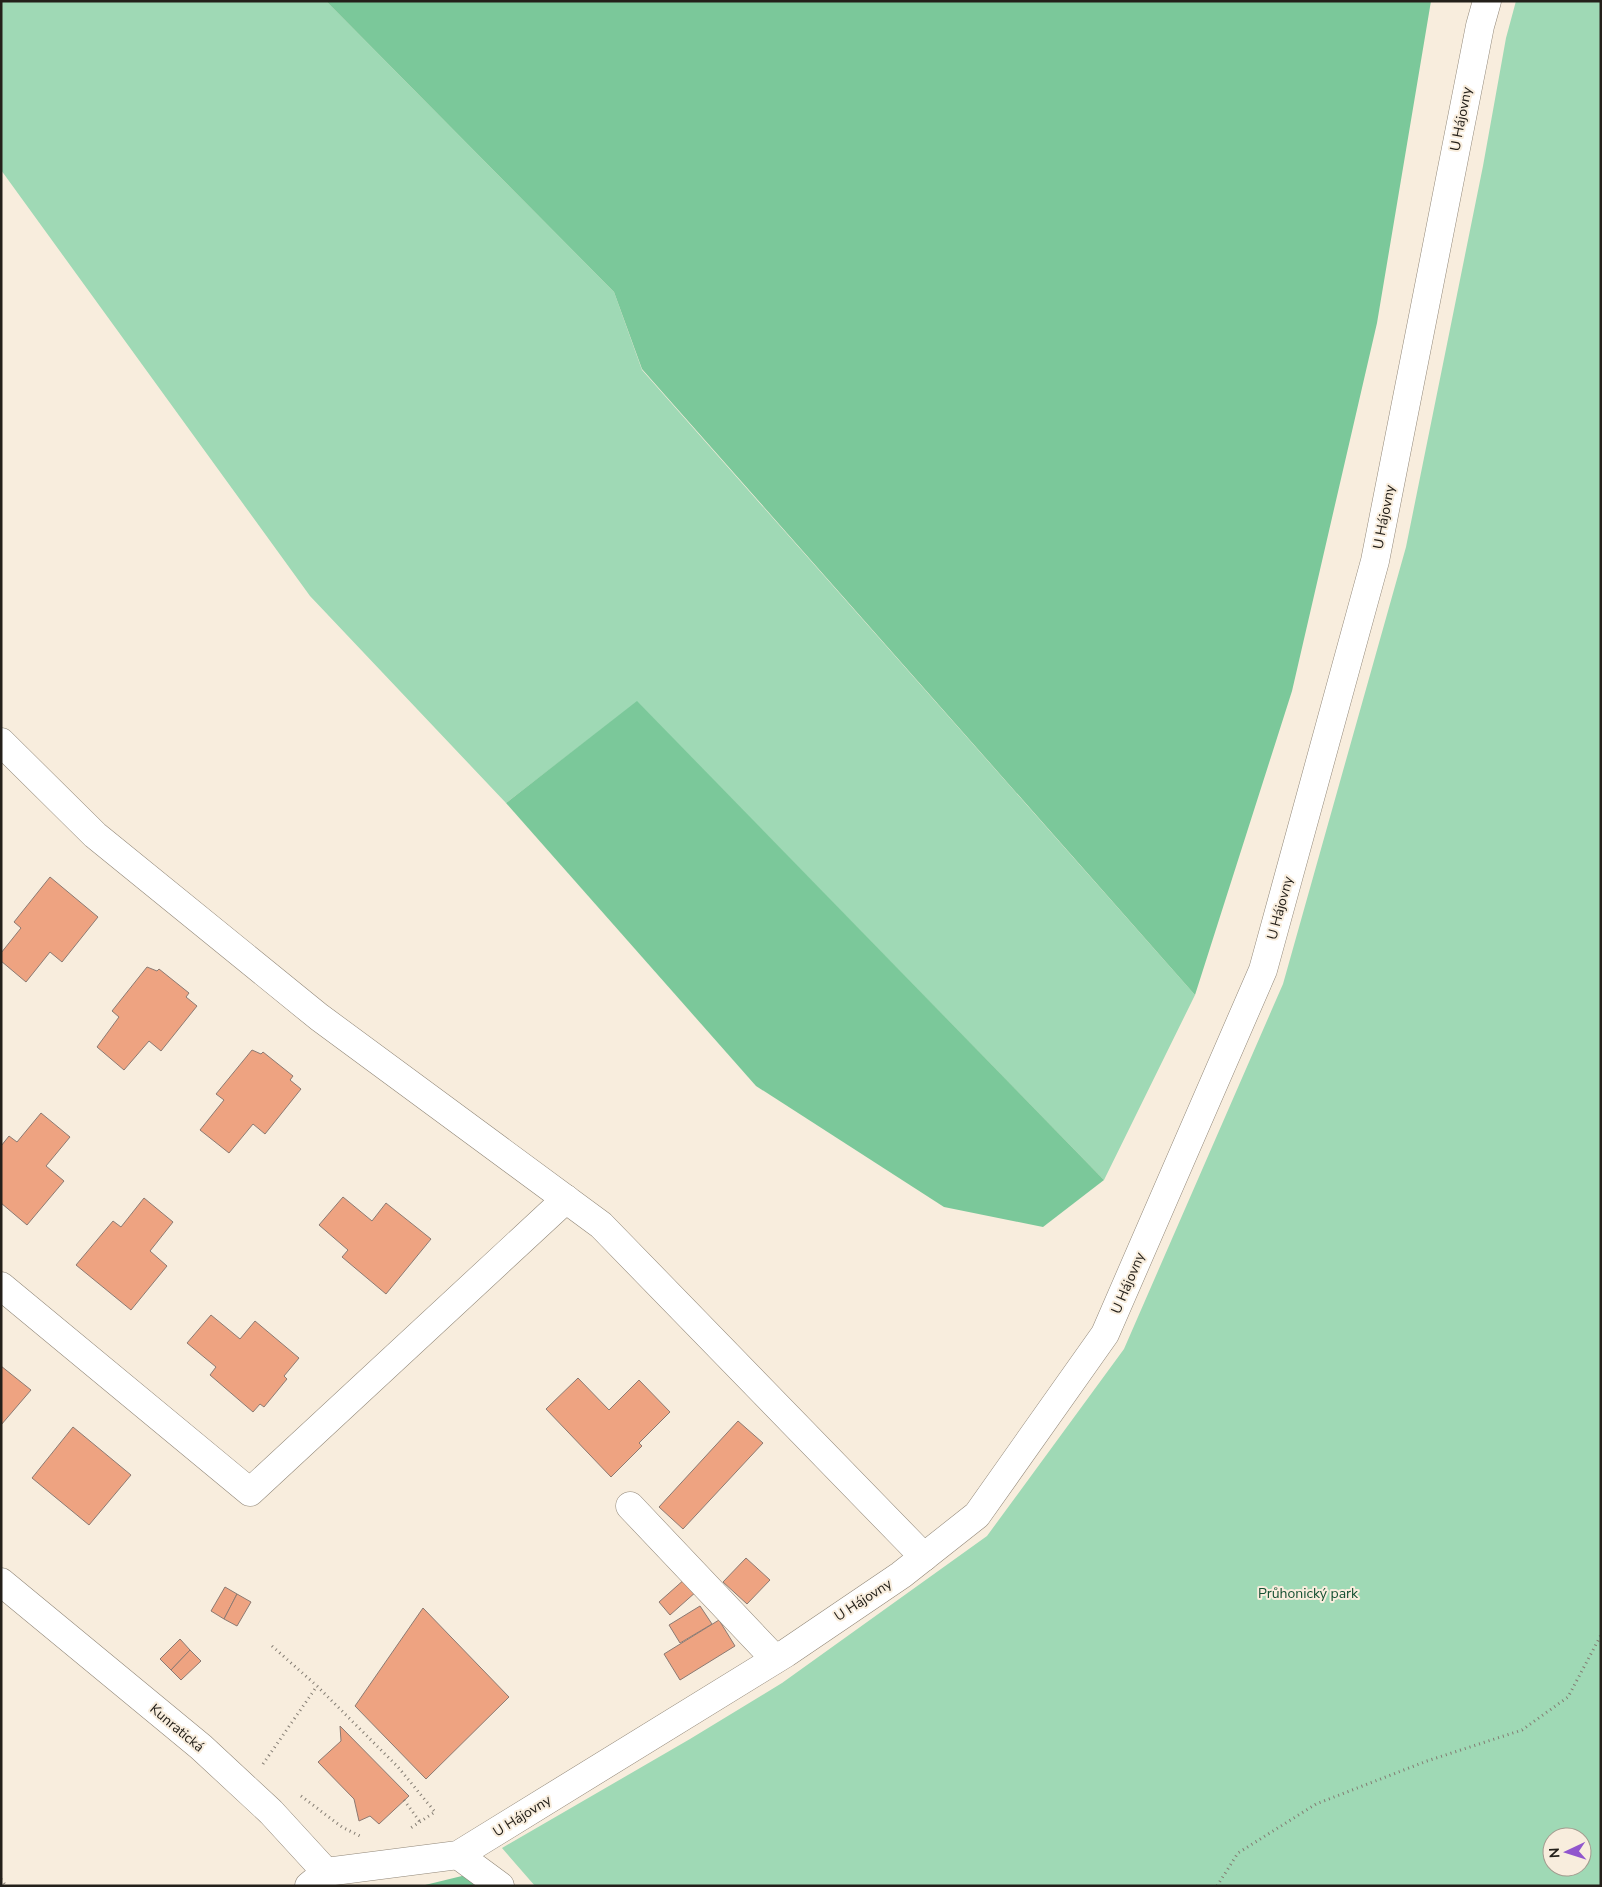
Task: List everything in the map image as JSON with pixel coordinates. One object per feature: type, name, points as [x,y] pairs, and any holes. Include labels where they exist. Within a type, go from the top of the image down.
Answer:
[{"type":"street","name":"U Hájovny","points":[[317,1879],[458,1855],[775,1659],[901,1575],[976,1515],[1105,1334],[1263,970],[1375,561],[1476,46],[1487,1]]},
{"type":"street","points":[[1,742],[95,835],[296,998],[601,1225],[924,1557]]},
{"type":"street","points":[[1,1286],[250,1492],[566,1199]]},
{"type":"street","points":[[630,1506],[775,1659]]},
{"type":"street","name":"Kunratická","points":[[1,1582],[201,1747],[271,1812],[317,1879]]},
{"type":"street","points":[[458,1855],[500,1886]]},
{"type":"path","points":[[1216,1886],[1238,1853],[1316,1804],[1427,1761],[1522,1730],[1568,1697],[1601,1635]]},
{"type":"path","points":[[272,1646],[316,1686],[398,1767],[435,1812],[402,1833]]},
{"type":"path","points":[[262,1765],[316,1686]]},
{"type":"path","points":[[255,1760],[270,1771]]},
{"type":"path","points":[[298,1793],[342,1827],[367,1839]]},
{"type":"path","points":[[404,1800],[420,1822]]},
{"type":"path","points":[[1,1879],[6,1886]]},
{"type":"green space","points":[[1,1],[326,1],[614,292],[642,370],[1195,995],[1104,1180],[637,702],[506,803],[310,596],[1,170]]},
{"type":"green space","points":[[326,1],[1431,1],[1377,323],[1292,691],[1195,995],[642,369],[614,292]]},
{"type":"green space","name":"Průhonický park","points":[[1516,1],[1601,1],[1601,1886],[535,1886],[502,1848],[690,1739],[782,1683],[987,1536],[1124,1349],[1283,984],[1406,547],[1483,166],[1506,38]]},
{"type":"green space","points":[[637,701],[1104,1180],[1043,1227],[944,1207],[756,1086],[506,803]]},
{"type":"green space","points":[[466,1875],[475,1886],[421,1886]]},
{"type":"building","points":[[50,877],[98,917],[62,962],[50,952],[26,982],[1,961],[1,953],[21,928],[14,922]]},
{"type":"building","points":[[147,967],[157,971],[159,969],[189,993],[186,997],[197,1006],[161,1051],[149,1041],[124,1070],[97,1047],[119,1017],[112,1011]]},
{"type":"building","points":[[252,1050],[261,1054],[263,1052],[293,1076],[290,1080],[301,1089],[265,1134],[253,1124],[229,1153],[200,1130],[224,1100],[216,1094]]},
{"type":"building","points":[[41,1113],[70,1137],[46,1166],[64,1181],[27,1225],[1,1203],[1,1146],[9,1136],[17,1142]]},
{"type":"building","points":[[343,1197],[372,1221],[386,1203],[431,1239],[386,1294],[342,1257],[348,1250],[319,1225]]},
{"type":"building","points":[[144,1198],[173,1222],[150,1251],[167,1266],[131,1310],[76,1265],[113,1221],[121,1227]]},
{"type":"building","points":[[211,1315],[240,1339],[255,1321],[299,1358],[284,1376],[287,1379],[264,1407],[260,1404],[253,1412],[210,1375],[216,1367],[187,1343]]},
{"type":"building","points":[[1,1366],[31,1390],[1,1425]]},
{"type":"building","points":[[578,1378],[609,1410],[639,1380],[670,1412],[639,1443],[642,1446],[611,1477],[546,1409]]},
{"type":"building","points":[[738,1421],[763,1443],[683,1529],[659,1507]]},
{"type":"building","points":[[73,1427],[131,1475],[89,1525],[32,1478]]},
{"type":"building","points":[[746,1558],[770,1580],[747,1604],[723,1582]]},
{"type":"building","points":[[686,1578],[697,1591],[670,1615],[659,1602]]},
{"type":"building","points":[[225,1587],[237,1594],[224,1619],[211,1611]]},
{"type":"building","points":[[237,1594],[251,1602],[237,1626],[224,1619]]},
{"type":"building","points":[[700,1606],[712,1624],[680,1643],[669,1625]]},
{"type":"building","points":[[423,1608],[509,1697],[426,1779],[355,1706]]},
{"type":"building","points":[[719,1620],[735,1646],[680,1680],[664,1654]]},
{"type":"building","points":[[180,1639],[190,1650],[171,1670],[160,1659]]},
{"type":"building","points":[[190,1650],[201,1661],[181,1680],[171,1670]]},
{"type":"building","points":[[340,1726],[409,1796],[379,1824],[370,1816],[359,1821],[354,1799],[318,1762],[341,1741]]}]
